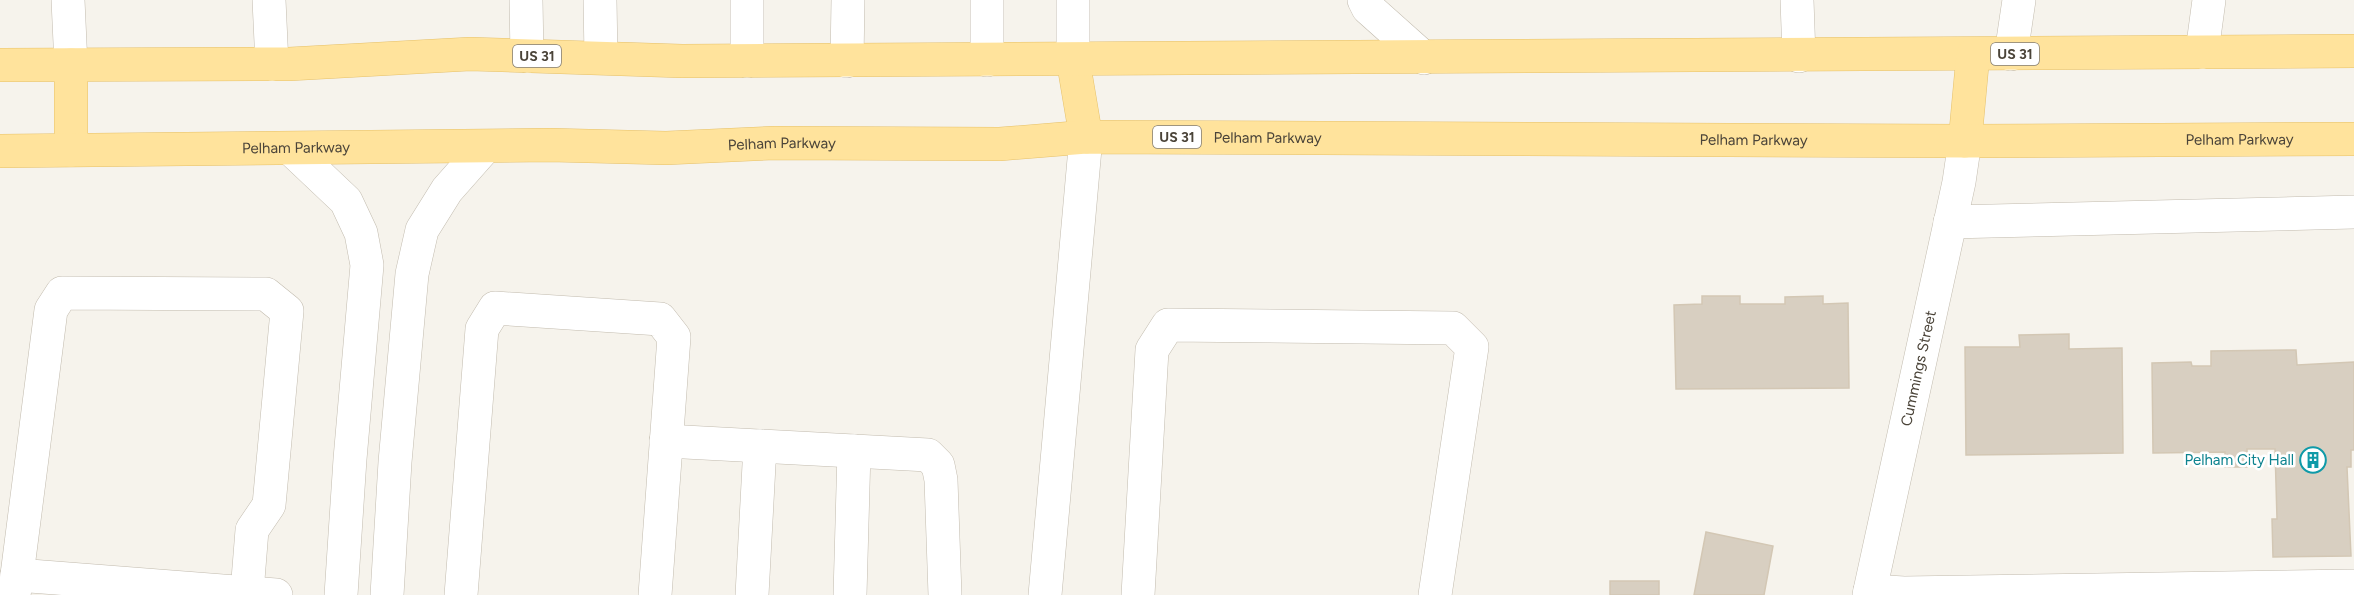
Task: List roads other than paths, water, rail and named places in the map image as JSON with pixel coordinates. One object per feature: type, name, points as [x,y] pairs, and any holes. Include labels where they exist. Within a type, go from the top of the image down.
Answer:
[{"type":"main road","name":"US 31","points":[[0,65],[272,64],[470,54],[682,61],[846,61],[2354,51]]},
{"type":"main road","points":[[1965,141],[1973,55]]},
{"type":"main road","points":[[1073,60],[1086,137]]},
{"type":"main road","points":[[71,65],[72,150]]},
{"type":"main road","name":"Pelham Parkway","points":[[0,151],[550,145],[666,148],[775,143],[1000,144],[1086,137],[1965,141],[2354,139]]},
{"type":"street","points":[[68,0],[71,65]]},
{"type":"street","points":[[269,0],[272,64]]},
{"type":"street","points":[[526,0],[527,56]]},
{"type":"street","points":[[600,0],[601,57]]},
{"type":"street","points":[[747,0],[747,61]]},
{"type":"street","points":[[846,61],[848,0]]},
{"type":"street","points":[[987,0],[987,60]]},
{"type":"street","points":[[1073,0],[1073,60]]},
{"type":"street","points":[[1364,0],[1368,8],[1424,58]]},
{"type":"street","points":[[1797,0],[1799,56]]},
{"type":"street","points":[[2011,54],[2019,0]]},
{"type":"street","points":[[2202,52],[2209,0]]},
{"type":"street","points":[[1046,595],[1086,137]]},
{"type":"street","name":"Cummings Street","points":[[1870,593],[1950,222],[1965,141]]},
{"type":"street","points":[[387,595],[395,462],[412,274],[422,230],[447,190],[485,147]]},
{"type":"street","points":[[291,149],[346,201],[361,233],[367,265],[341,595]]},
{"type":"street","points":[[1950,222],[2354,212]]},
{"type":"street","points":[[62,293],[266,294],[287,311],[269,505],[252,530],[262,594],[15,585],[51,310],[62,293]]},
{"type":"street","points":[[461,595],[482,329],[495,308],[660,319],[674,338],[655,595]]},
{"type":"street","points":[[1138,595],[1152,350],[1168,325],[1453,328],[1472,347],[1435,595]]},
{"type":"street","points":[[666,441],[928,455],[938,465],[941,480],[945,595]]},
{"type":"street","points":[[752,595],[760,446]]},
{"type":"street","points":[[850,595],[854,451]]},
{"type":"street","points":[[350,459],[395,462]]},
{"type":"street","points":[[1870,593],[2132,592],[2354,586]]},
{"type":"place","name":"Pelham City Hall","points":[[2313,460]]}]
